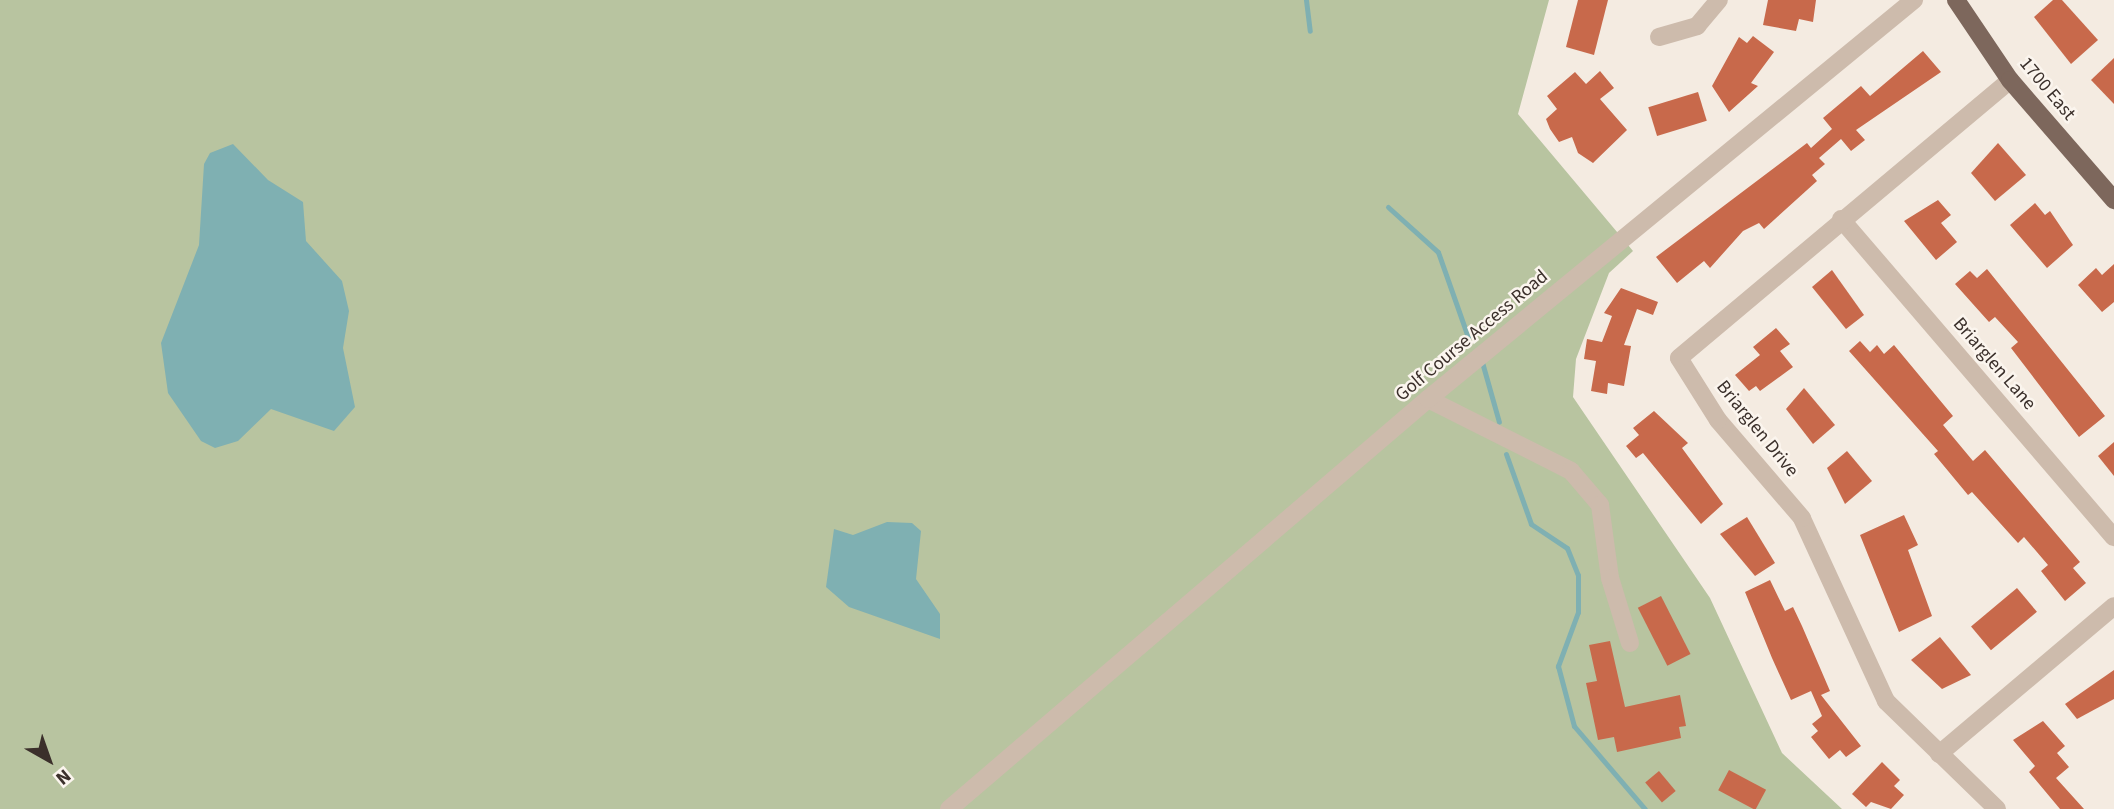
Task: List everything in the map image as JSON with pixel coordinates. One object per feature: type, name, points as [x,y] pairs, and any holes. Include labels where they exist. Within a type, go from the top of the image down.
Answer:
[{"type":"main road","name":"1700 East","points":[[1956,0],[2010,80],[2114,200]]},
{"type":"street","points":[[1659,37],[1697,26],[1718,0]]},
{"type":"street","name":"Golf Course Access Road","points":[[949,809],[1428,399],[1914,0]]},
{"type":"street","name":"Briarglen Drive","points":[[1997,809],[1886,701],[1802,518],[1718,420],[1679,358],[1841,219],[2010,80]]},
{"type":"street","name":"Briarglen Lane","points":[[1841,219],[2114,537]]},
{"type":"street","points":[[1428,399],[1572,471],[1600,505],[1610,578],[1630,643]]},
{"type":"street","points":[[1939,754],[2114,606]]},
{"type":"green space","points":[[0,0],[1549,0],[1518,114],[1633,251],[1609,273],[1576,359],[1573,397],[1710,598],[1782,753],[1842,809],[0,809]]},
{"type":"water","points":[[233,144],[268,180],[303,202],[306,241],[342,281],[349,311],[343,348],[355,407],[334,431],[271,409],[238,441],[215,448],[201,441],[168,393],[161,343],[199,245],[204,164],[210,153]]},
{"type":"water","points":[[887,522],[912,523],[921,531],[916,579],[940,614],[940,639],[849,607],[826,587],[834,529],[853,535]]},
{"type":"building","points":[[1578,0],[1608,0],[1594,55],[1566,47]]},
{"type":"building","points":[[1768,0],[1816,0],[1813,22],[1799,19],[1796,31],[1763,25]]},
{"type":"building","points":[[2053,0],[2062,0],[2098,40],[2071,64],[2034,17]]},
{"type":"building","points":[[1753,36],[1774,52],[1751,83],[1758,86],[1729,112],[1712,86],[1739,37],[1747,43]]},
{"type":"building","points":[[1923,51],[1941,72],[1856,130],[1865,140],[1851,151],[1841,139],[1819,158],[1825,164],[1812,175],[1817,181],[1764,229],[1759,223],[1743,231],[1710,268],[1704,261],[1677,283],[1656,257],[1807,143],[1811,148],[1832,129],[1823,118],[1861,86],[1870,96]]},
{"type":"building","points":[[2114,58],[2114,104],[2091,80]]},
{"type":"building","points":[[1600,71],[1614,88],[1600,99],[1627,130],[1593,163],[1578,153],[1572,137],[1559,142],[1550,129],[1546,119],[1557,109],[1547,96],[1575,72],[1586,84]]},
{"type":"building","points":[[1698,92],[1707,121],[1657,136],[1648,107]]},
{"type":"building","points":[[1998,143],[2026,175],[1995,201],[1971,173]]},
{"type":"building","points":[[1938,200],[1951,215],[1941,223],[1957,242],[1936,260],[1904,221]]},
{"type":"building","points":[[2035,203],[2045,215],[2050,211],[2073,245],[2047,268],[2010,225]]},
{"type":"building","points":[[2114,264],[2114,302],[2102,312],[2078,285],[2096,268],[2102,275]]},
{"type":"building","points":[[1987,269],[2105,416],[2079,437],[2011,348],[2018,342],[1995,317],[1989,322],[1955,284],[1970,271],[1977,278]]},
{"type":"building","points":[[1832,270],[1864,315],[1846,329],[1812,287]]},
{"type":"building","points":[[1621,288],[1658,302],[1653,315],[1637,309],[1624,345],[1631,346],[1624,386],[1608,383],[1607,394],[1591,391],[1596,361],[1584,359],[1587,339],[1602,342],[1612,316],[1604,313]]},
{"type":"building","points":[[1776,328],[1790,344],[1780,351],[1793,367],[1760,391],[1756,386],[1749,391],[1735,375],[1760,355],[1753,347]]},
{"type":"building","points":[[1860,341],[1870,352],[1877,345],[1884,354],[1894,345],[1953,416],[1943,425],[1973,461],[1985,450],[2080,562],[2073,568],[2086,583],[2065,601],[2041,571],[2048,565],[2024,537],[2018,543],[1972,492],[1968,495],[1934,454],[1938,451],[1849,351]]},
{"type":"building","points":[[1804,388],[1835,425],[1813,444],[1786,409]]},
{"type":"building","points":[[1654,411],[1688,443],[1682,448],[1723,504],[1701,524],[1643,453],[1636,458],[1626,446],[1639,435],[1633,428]]},
{"type":"building","points":[[2114,442],[2114,476],[2098,456]]},
{"type":"building","points":[[1847,451],[1872,481],[1845,504],[1827,468]]},
{"type":"building","points":[[1904,515],[1918,545],[1908,550],[1932,616],[1899,632],[1860,535]]},
{"type":"building","points":[[1747,517],[1775,563],[1755,576],[1720,534]]},
{"type":"building","points":[[1770,580],[1785,611],[1793,607],[1802,626],[1830,691],[1821,695],[1861,746],[1846,757],[1840,750],[1829,759],[1811,737],[1818,731],[1812,724],[1822,716],[1811,691],[1791,700],[1772,658],[1745,592]]},
{"type":"building","points":[[2017,588],[2037,612],[1991,650],[1971,627]]},
{"type":"building","points":[[1661,596],[1691,654],[1667,666],[1638,608]]},
{"type":"building","points":[[1940,637],[1971,675],[1942,689],[1911,660]]},
{"type":"building","points":[[1610,641],[1625,707],[1680,695],[1686,726],[1679,727],[1681,738],[1617,752],[1614,737],[1598,740],[1586,683],[1597,681],[1589,645]]},
{"type":"building","points":[[2114,670],[2114,699],[2077,719],[2065,704]]},
{"type":"building","points":[[2043,721],[2065,746],[2057,753],[2069,767],[2056,778],[2084,809],[2060,809],[2029,772],[2035,766],[2013,740]]},
{"type":"building","points":[[1882,762],[1900,780],[1894,786],[1904,795],[1891,809],[1871,802],[1866,807],[1852,794]]},
{"type":"building","points":[[1729,770],[1766,790],[1756,809],[1718,790]]},
{"type":"building","points":[[1659,771],[1676,791],[1662,802],[1645,783]]},
{"type":"waterway","points":[[1306,0],[1310,31]]},
{"type":"waterway","points":[[1388,207],[1438,252],[1468,337]]},
{"type":"waterway","points":[[1482,362],[1499,422]]},
{"type":"waterway","points":[[1506,454],[1531,524],[1567,548],[1578,575],[1578,612],[1558,666],[1574,726],[1645,809]]}]
